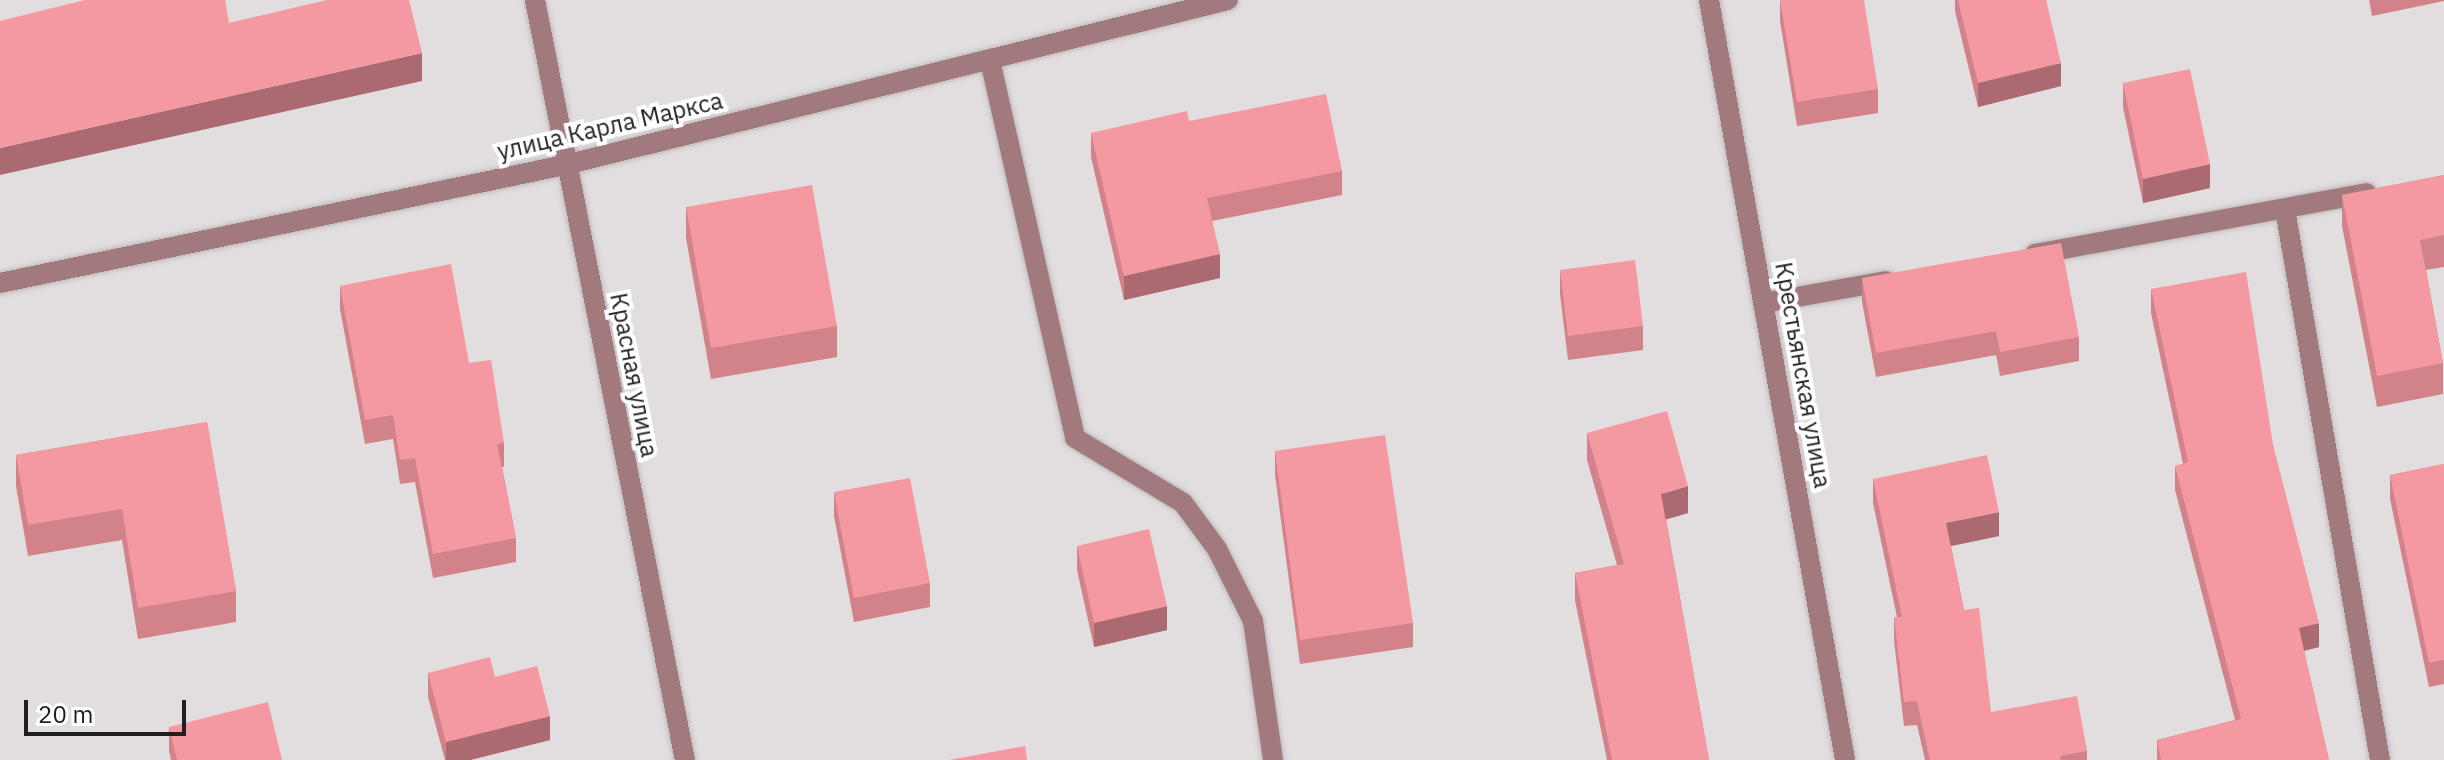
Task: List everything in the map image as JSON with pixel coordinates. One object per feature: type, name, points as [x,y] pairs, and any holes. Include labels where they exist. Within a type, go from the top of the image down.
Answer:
[{"type":"street","name":"Красная улица","points":[[535,0],[565,165],[685,760]]},
{"type":"street","name":"улица Карла Маркса","points":[[0,283],[565,165],[1228,0]]},
{"type":"street","name":"Крестьянская улица","points":[[1709,0],[1845,760]]},
{"type":"street","points":[[990,60],[1075,438],[1183,503],[1217,549],[1253,621],[1273,760]]},
{"type":"street","points":[[2009,259],[2386,189]]},
{"type":"street","points":[[2285,209],[2380,760]]},
{"type":"street","points":[[1763,303],[1917,276]]},
{"type":"building","points":[[85,0],[225,0],[229,23],[327,0],[409,0],[422,53],[0,148],[0,21]]},
{"type":"building","points":[[1780,0],[1864,0],[1878,89],[1797,102]]},
{"type":"building","points":[[1958,0],[2046,0],[2061,63],[1978,83]]},
{"type":"building","points":[[2190,69],[2210,164],[2143,179],[2123,83]]},
{"type":"building","points":[[1326,94],[1342,171],[1207,198],[1220,254],[1124,276],[1091,133],[1187,111],[1189,121]]},
{"type":"building","points":[[2444,175],[2444,235],[2420,240],[2443,363],[2377,376],[2342,195]]},
{"type":"building","points":[[812,185],[837,326],[711,348],[686,207]]},
{"type":"building","points":[[2061,243],[2079,337],[2000,352],[1996,331],[1876,353],[1862,278]]},
{"type":"building","points":[[1635,260],[1643,326],[1568,336],[1560,270]]},
{"type":"building","points":[[451,264],[469,363],[491,360],[504,443],[497,444],[516,538],[433,554],[415,458],[400,460],[393,415],[365,420],[340,286]]},
{"type":"building","points":[[2246,272],[2273,445],[2319,623],[2299,628],[2329,760],[2161,760],[2157,740],[2241,719],[2175,466],[2188,462],[2151,289]]},
{"type":"building","points":[[1667,411],[1688,486],[1661,494],[1709,760],[1612,760],[1575,573],[1624,564],[1587,433]]},
{"type":"building","points":[[207,422],[236,591],[138,608],[122,509],[28,525],[16,455]]},
{"type":"building","points":[[1385,435],[1413,623],[1300,640],[1275,451]]},
{"type":"building","points":[[1987,455],[1999,512],[1946,523],[1964,610],[1979,608],[1991,712],[2077,696],[2087,751],[2060,756],[2061,760],[1930,760],[1917,701],[1904,702],[1894,617],[1902,617],[1873,479]]},
{"type":"building","points":[[2444,464],[2444,660],[2429,663],[2390,475]]},
{"type":"building","points":[[910,478],[930,583],[854,598],[834,492]]},
{"type":"building","points":[[1149,529],[1167,606],[1094,623],[1077,546]]},
{"type":"building","points":[[490,657],[495,677],[537,666],[550,716],[446,742],[428,673]]},
{"type":"building","points":[[268,702],[282,760],[177,760],[169,727]]},
{"type":"building","points":[[1025,746],[1027,760],[949,760]]}]
